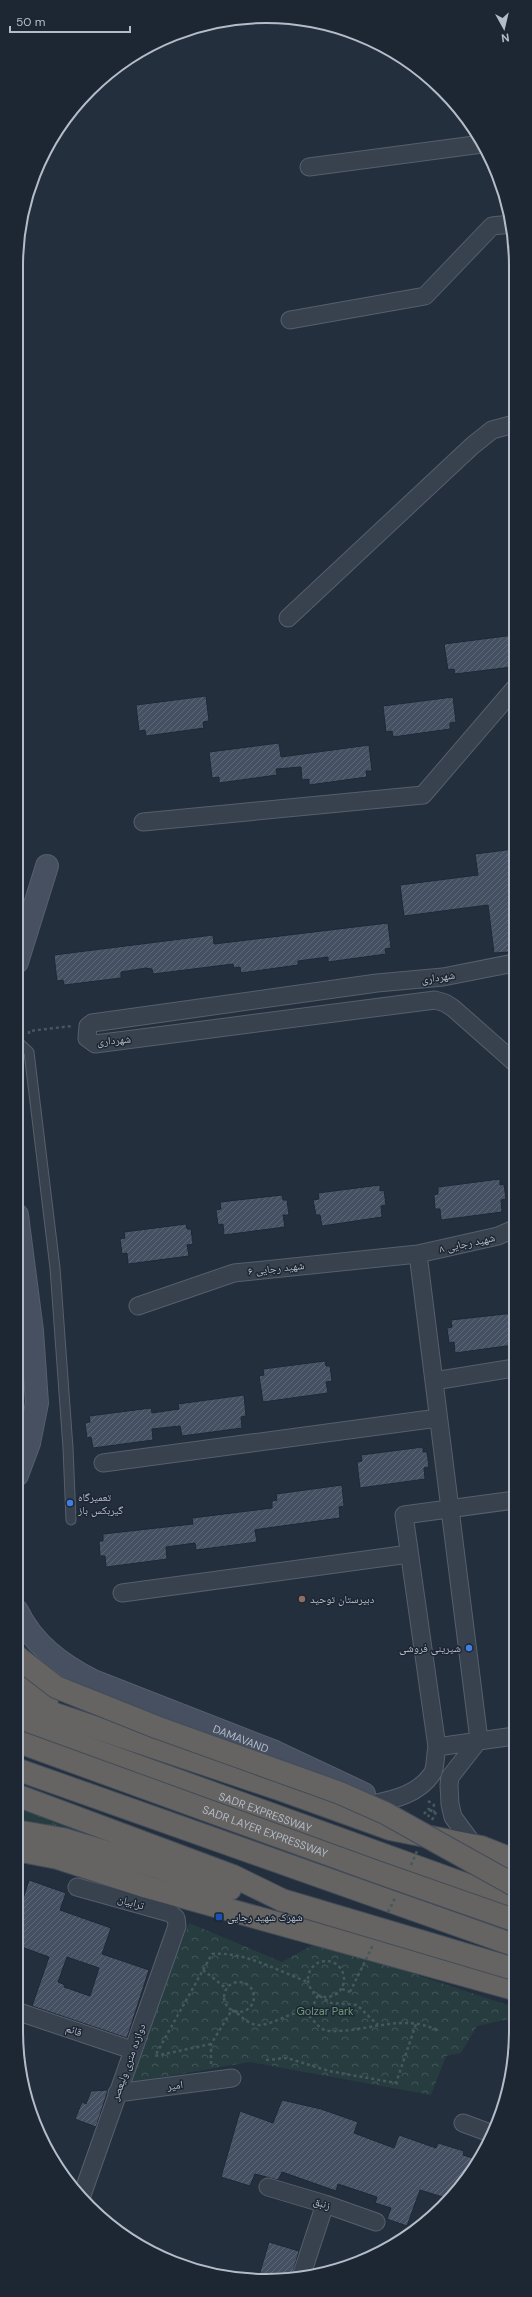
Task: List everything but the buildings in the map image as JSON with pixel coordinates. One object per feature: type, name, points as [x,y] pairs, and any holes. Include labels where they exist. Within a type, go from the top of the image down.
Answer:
[{"type":"highway","points":[[23,1661],[56,1687],[115,1711],[262,1764],[379,1810],[418,1830],[509,1882]]},
{"type":"highway","points":[[23,1683],[86,1723]]},
{"type":"highway","points":[[23,1702],[34,1707],[86,1723],[390,1829],[477,1845],[509,1858]]},
{"type":"highway","name":"SADR EXPRESSWAY","points":[[23,1725],[509,1900]]},
{"type":"highway","name":"SADR LAYER EXPRESSWAY","points":[[23,1744],[376,1872],[509,1918]]},
{"type":"highway","points":[[23,1771],[509,1943]]},
{"type":"highway","points":[[23,1798],[233,1876],[282,1900]]},
{"type":"highway","points":[[23,1832],[63,1839],[226,1888],[282,1900],[509,1968]]},
{"type":"highway","points":[[23,1851],[58,1858],[147,1887],[509,1988]]},
{"type":"main road","points":[[23,943],[47,866]]},
{"type":"main road","points":[[23,1261],[32,1331],[37,1403],[32,1431],[23,1457]]},
{"type":"main road","name":"DAMAVAND","points":[[23,1621],[37,1642],[51,1655],[72,1670],[93,1681],[275,1752],[431,1827],[477,1845]]},
{"type":"street","points":[[309,168],[476,145]]},
{"type":"street","points":[[290,320],[425,296],[492,226],[505,225]]},
{"type":"street","points":[[288,618],[472,446],[492,430],[509,425]]},
{"type":"street","points":[[143,822],[423,795],[509,696]]},
{"type":"street","name":"شهرداری","points":[[445,1003],[434,1000],[95,1044],[89,1040],[86,1034],[88,1026],[92,1023],[377,983],[443,977],[509,964]]},
{"type":"street","points":[[443,977],[445,1003],[509,1058]]},
{"type":"street","points":[[377,983],[379,1007]]},
{"type":"street","name":"شهید رجایی ۸","points":[[418,1254],[498,1236],[509,1232]]},
{"type":"street","points":[[418,1254],[479,1740],[450,1777],[450,1804],[453,1817],[477,1845]]},
{"type":"street","name":"شهید رجایی ۶","points":[[138,1306],[234,1273],[418,1254]]},
{"type":"street","points":[[434,1381],[509,1369]]},
{"type":"street","points":[[104,1463],[438,1418]]},
{"type":"street","points":[[342,1812],[407,1795],[419,1787],[432,1773],[437,1746],[404,1515],[509,1501]]},
{"type":"street","points":[[122,1593],[409,1554]]},
{"type":"street","points":[[437,1746],[509,1737]]},
{"type":"street","name":"ترابیان","points":[[77,1887],[170,1913],[176,1918],[177,1926]]},
{"type":"street","name":"دوازده متری ولیعصر","points":[[83,2191],[177,1926]]},
{"type":"street","name":"قائم","points":[[23,2013],[132,2050]]},
{"type":"street","name":"امیر","points":[[117,2093],[232,2078]]},
{"type":"street","points":[[463,2123],[487,2132]]},
{"type":"street","name":"زنبق","points":[[268,2187],[325,2204],[376,2222]]},
{"type":"street","points":[[303,2271],[325,2204]]},
{"type":"lane","points":[[23,1046],[29,1052],[55,1268],[68,1448],[71,1520]]},
{"type":"path","points":[[29,1052],[29,1031],[92,1023]]},
{"type":"path","points":[[428,1817],[424,1814],[428,1809],[436,1812],[429,1826]]},
{"type":"path","points":[[409,1870],[419,1848]]},
{"type":"path","points":[[385,1920],[398,1891]]},
{"type":"path","points":[[342,1989],[350,1992],[374,1942]]},
{"type":"path","points":[[211,2044],[155,2056],[212,1954],[224,1953],[260,1964],[308,1982]]},
{"type":"path","points":[[318,1995],[327,1998],[335,1995],[342,1989],[345,1981],[344,1972],[338,1964],[330,1961],[321,1961],[313,1966],[309,1973],[308,1982],[311,1990],[318,1995],[331,2003],[357,2005],[378,2025]]},
{"type":"path","points":[[203,1970],[227,1989]]},
{"type":"path","points":[[232,2010],[242,2011],[250,2007],[253,1993],[248,1985],[239,1982],[234,1983],[227,1989],[224,1998],[232,2010],[247,2022],[255,2024],[272,2022],[301,2012],[309,2015],[315,2024],[328,2031],[378,2025],[416,2024],[431,2027],[438,2031]]},
{"type":"path","points":[[309,2015],[318,1995]]},
{"type":"path","points":[[211,2081],[211,2044],[232,2010]]},
{"type":"path","points":[[266,2060],[287,2058],[329,2071],[396,2083],[416,2024]]},
{"type":"green space","points":[[23,1320],[31,1389],[23,1430]]},
{"type":"green space","points":[[23,1627],[103,1690],[56,1677],[23,1653]]},
{"type":"green space","points":[[23,1807],[201,1873],[23,1826]]},
{"type":"green space","name":"Golzar Park","points":[[189,1923],[282,1962],[318,1942],[509,2005],[509,2019],[477,2026],[461,2053],[446,2056],[431,2095],[250,2062],[128,2083]]},
{"type":"place","name":"تعمیرگاه گیربکس باز","points":[[70,1503]]},
{"type":"place","name":"دبیرستان توحید","points":[[302,1599]]},
{"type":"place","name":"شیرینی فروشی","points":[[469,1648]]},
{"type":"place","name":"شهرک شهید رجایی","points":[[219,1917]]}]
